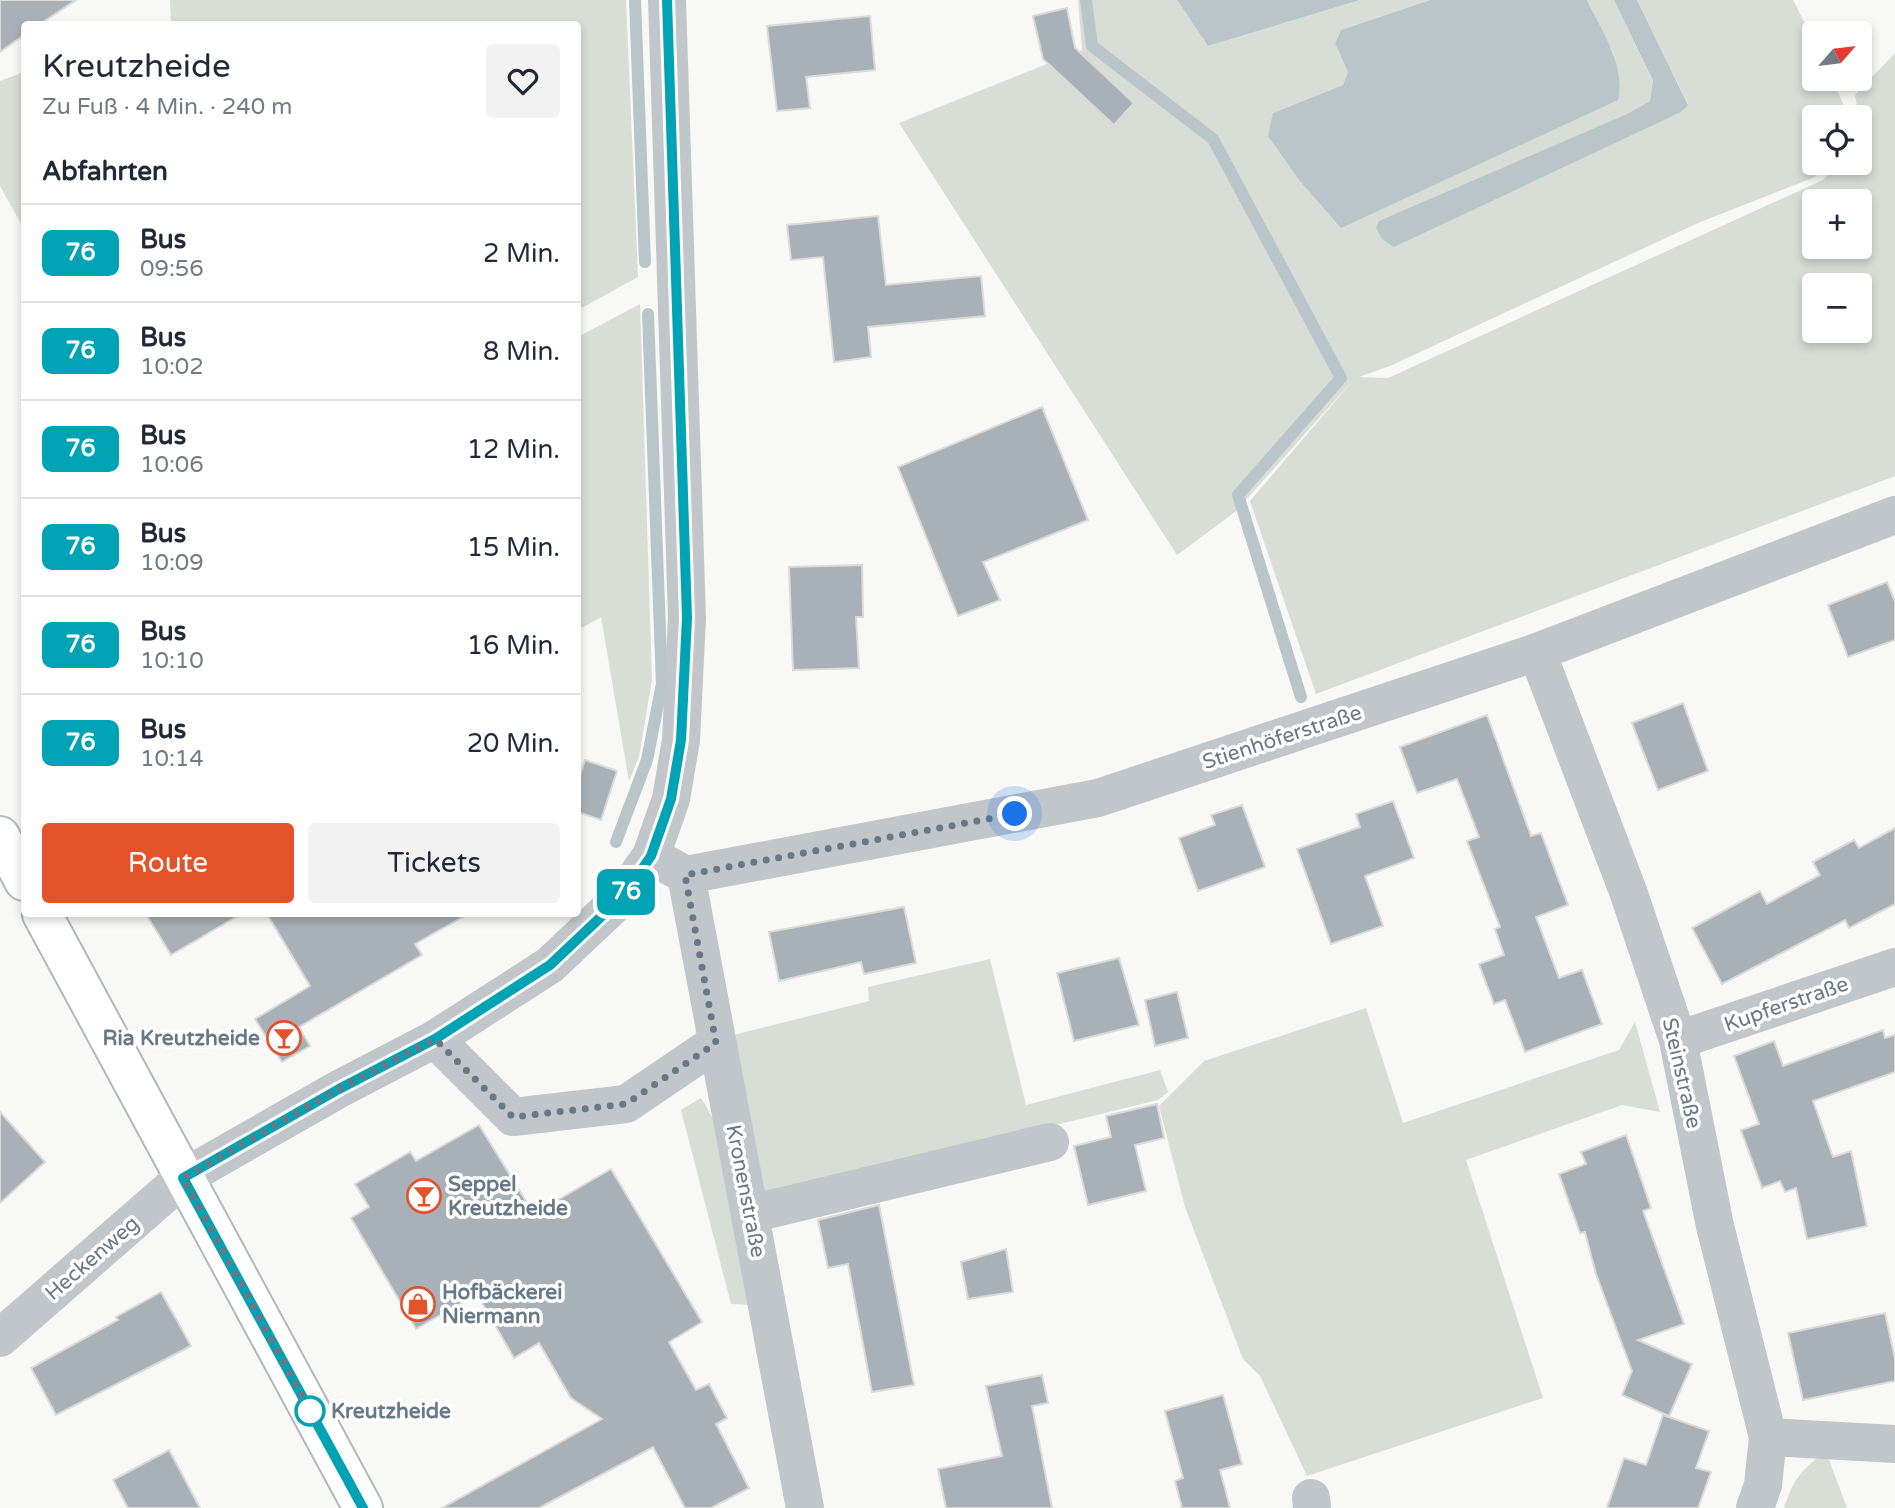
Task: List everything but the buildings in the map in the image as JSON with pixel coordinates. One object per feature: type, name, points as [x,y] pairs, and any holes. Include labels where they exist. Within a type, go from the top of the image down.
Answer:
[{"type":"main road","points":[[0,836],[21,875]]},
{"type":"main road","points":[[44,917],[363,1508]]},
{"type":"street","name":"Heckenweg","points":[[0,1338],[183,1178],[339,1089],[435,1039],[550,965],[623,896],[651,856],[671,799],[681,740],[687,618],[667,0]]},
{"type":"street","name":"Stienhöferstraße","points":[[685,875],[1098,798],[1537,652],[1895,515]]},
{"type":"street","name":"Steinstraße","points":[[1537,652],[1629,894],[1678,1040],[1715,1226],[1768,1437],[1763,1485],[1755,1508]]},
{"type":"street","points":[[651,856],[685,875]]},
{"type":"street","name":"Kronenstraße","points":[[685,875],[805,1508]]},
{"type":"street","name":"Kupferstraße","points":[[1678,1040],[1895,967]]},
{"type":"street","points":[[435,1039],[513,1117],[626,1104],[716,1043]]},
{"type":"street","points":[[750,1214],[1050,1142]]},
{"type":"street","points":[[1768,1437],[1895,1444]]},
{"type":"shaded area","points":[[170,0],[626,0],[638,277],[581,308],[581,21],[171,21]]},
{"type":"shaded area","points":[[1078,0],[1177,0],[1208,46],[1360,0],[1430,0],[1341,30],[1335,43],[1348,72],[1343,85],[1273,113],[1614,55],[1587,0],[1614,0],[1653,82],[1650,101],[1625,115],[1688,104],[1637,0],[1793,0],[1804,21],[1802,91],[1838,91],[1843,105],[1802,105],[1802,175],[1816,175],[1815,177],[1698,223],[1390,366],[1359,377],[1388,378],[1802,190],[1802,259],[1872,259],[1872,189],[1803,189],[1823,180],[1827,175],[1872,175],[1872,105],[1857,105],[1855,95],[1859,91],[1872,91],[1872,77],[1895,53],[1895,476],[1316,694],[1250,501],[1355,378],[1235,512],[1177,555],[899,123],[1082,50]]},
{"type":"shaded area","points":[[1177,0],[1360,0],[1208,46]]},
{"type":"shaded area","points":[[1430,0],[1587,0],[1615,61],[1620,87],[1618,100],[1341,228],[1300,181],[1268,136],[1273,113],[1343,85],[1348,72],[1335,43],[1341,30]]},
{"type":"shaded area","points":[[1614,0],[1637,0],[1688,105],[1681,112],[1394,247],[1382,239],[1376,228],[1379,221],[1625,115],[1650,101],[1653,81]]},
{"type":"shaded area","points":[[21,73],[21,224],[0,186],[0,81]]},
{"type":"shaded area","points":[[640,304],[652,680],[639,757],[629,781],[601,617],[581,628],[581,335]]},
{"type":"shaded area","points":[[990,959],[1026,1105],[1160,1070],[1168,1092],[1158,1100],[765,1196],[729,1036],[869,1001],[868,987]]},
{"type":"shaded area","points":[[1366,1008],[1403,1123],[1619,1050],[1635,1022],[1660,1112],[1622,1105],[1466,1160],[1543,1398],[1307,1476],[1260,1376],[1243,1359],[1185,1207],[1159,1106],[1204,1061]]},
{"type":"shaded area","points":[[701,1098],[715,1122],[753,1305],[731,1304],[681,1110]]},
{"type":"shaded area","points":[[1826,1452],[1847,1508],[1784,1508],[1799,1476]]},
{"type":"waterway","points":[[635,0],[645,262]]},
{"type":"waterway","points":[[1086,0],[1092,46],[1213,139],[1341,378],[1238,495],[1301,697]]},
{"type":"waterway","points":[[616,842],[647,760],[662,684],[648,314]]},
{"type":"bus line","name":"76","points":[[363,1508],[183,1178],[339,1089],[435,1039],[550,965],[623,896],[651,856],[671,799],[681,740],[687,618],[667,0]]},
{"type":"place","name":"Ria Kreutzheide","points":[[284,1038]]},
{"type":"place","name":"Seppel Kreutzheide","points":[[424,1196]]},
{"type":"place","name":"Hofbäckerei Niermann","points":[[418,1304]]},
{"type":"place","name":"Kreutzheide","points":[[310,1411]]},
{"type":"route","points":[[310,1411],[312,1414],[183,1178],[339,1089],[435,1039],[513,1117],[626,1104],[716,1043],[685,875],[1015,814]]}]
